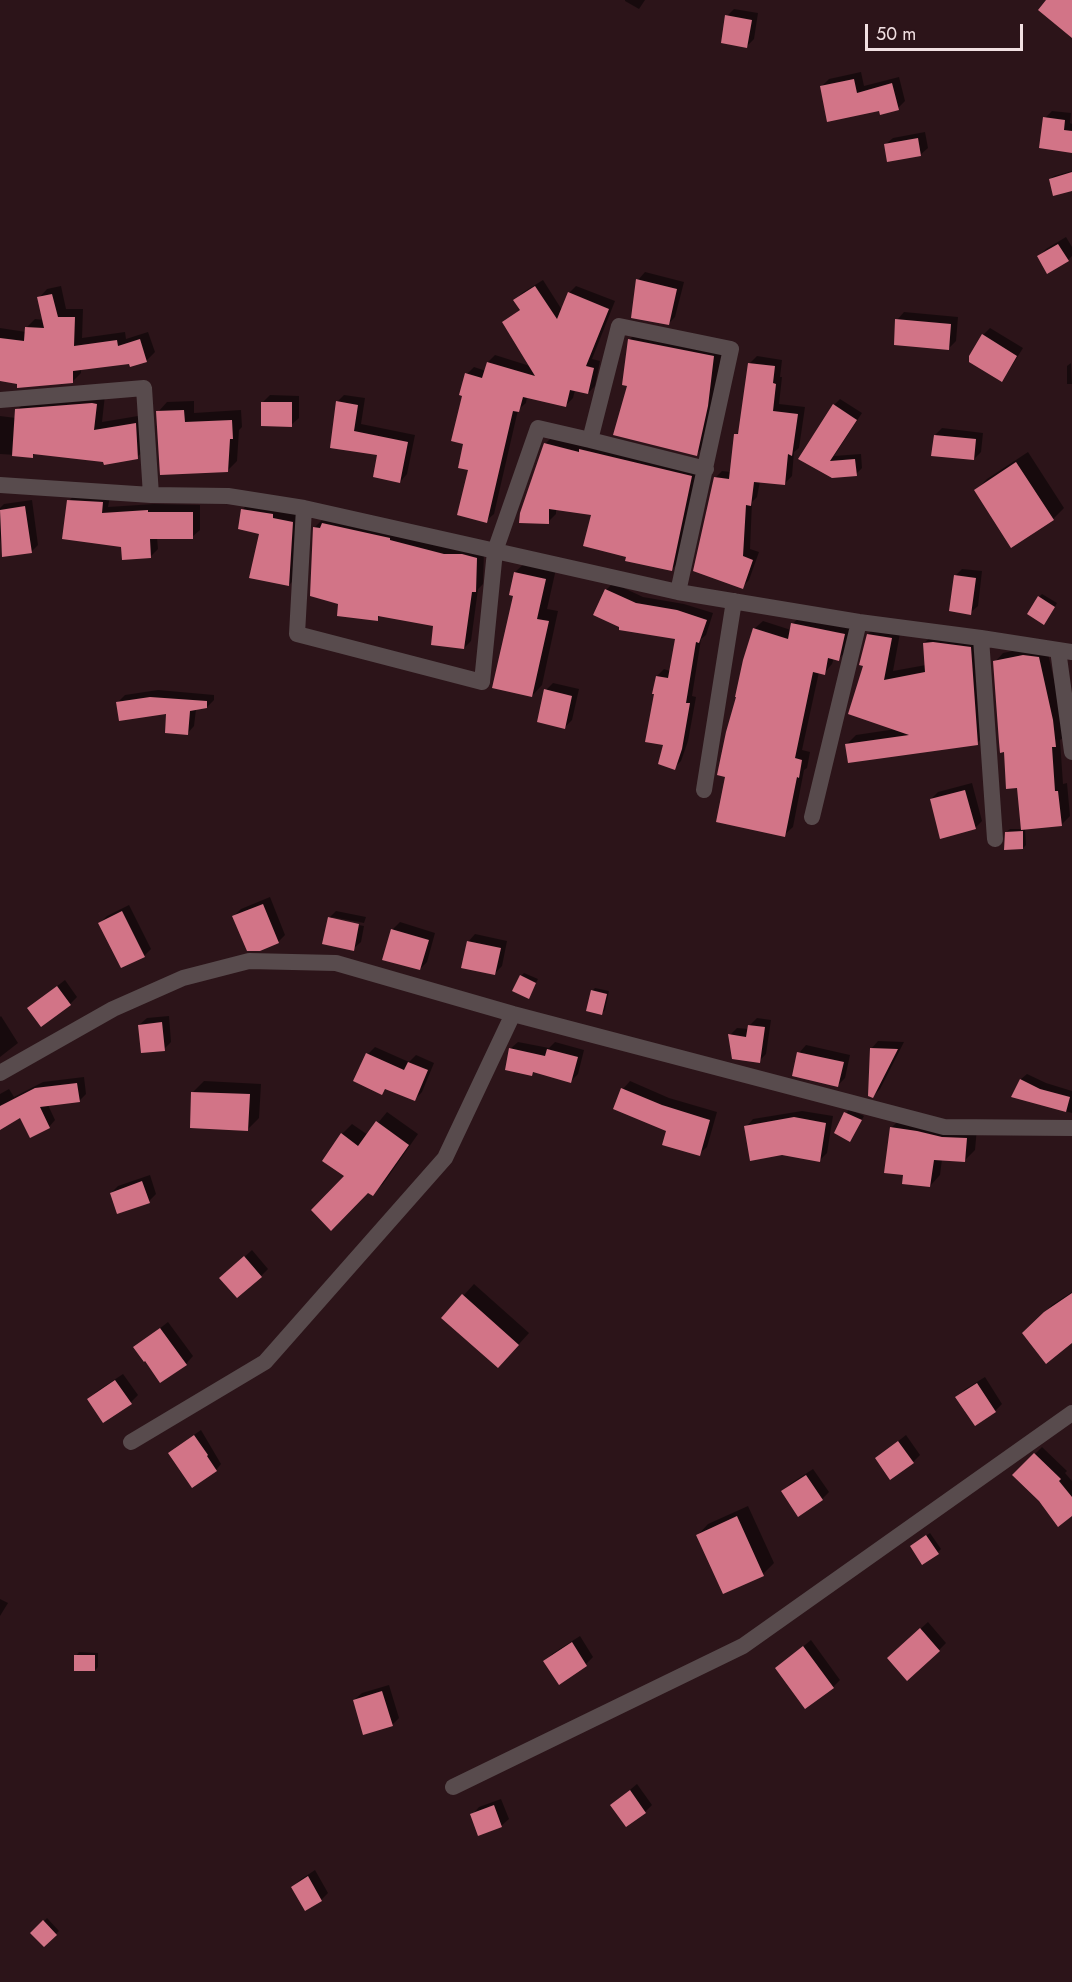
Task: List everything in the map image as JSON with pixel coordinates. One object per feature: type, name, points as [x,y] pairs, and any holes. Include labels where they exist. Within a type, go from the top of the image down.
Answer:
[{"type":"street","points":[[590,440],[619,326],[731,349],[678,592]]},
{"type":"street","points":[[0,399],[144,388],[151,495]]},
{"type":"street","points":[[304,508],[297,634],[482,682],[495,551],[538,429],[706,469]]},
{"type":"street","points":[[0,485],[151,495],[228,496],[304,508],[678,592],[859,622],[1065,651],[1072,752]]},
{"type":"street","points":[[704,790],[734,601]]},
{"type":"street","points":[[812,817],[859,622]]},
{"type":"street","points":[[981,638],[995,839]]},
{"type":"street","points":[[0,1073],[113,1009],[183,978],[249,961],[336,963],[513,1014],[944,1127],[1072,1128]]},
{"type":"street","points":[[131,1442],[265,1362],[445,1158],[513,1014]]},
{"type":"street","points":[[453,1787],[743,1646],[1072,1413]]},
{"type":"building","points":[[1046,0],[1072,0],[1072,38],[1038,10]]},
{"type":"building","points":[[725,15],[752,20],[747,48],[721,43]]},
{"type":"building","points":[[854,79],[857,93],[892,83],[899,110],[880,115],[879,111],[827,122],[820,86]]},
{"type":"building","points":[[1043,117],[1065,120],[1064,130],[1072,131],[1072,153],[1039,148]]},
{"type":"building","points":[[918,138],[921,156],[887,162],[884,144]]},
{"type":"building","points":[[1072,172],[1072,191],[1053,196],[1049,179]]},
{"type":"building","points":[[1058,244],[1069,261],[1047,274],[1037,256]]},
{"type":"building","points":[[636,279],[677,289],[669,325],[631,318]]},
{"type":"building","points":[[535,286],[557,319],[568,292],[609,309],[586,366],[594,368],[588,394],[570,390],[566,407],[523,397],[519,412],[513,411],[487,523],[457,515],[468,470],[458,468],[463,444],[451,441],[465,373],[482,378],[487,362],[535,376],[502,322],[520,310],[513,300]]},
{"type":"building","points":[[52,294],[58,317],[75,317],[74,346],[117,340],[118,346],[140,339],[147,362],[130,367],[129,364],[73,371],[73,383],[17,388],[17,384],[0,381],[0,338],[24,341],[25,327],[44,328],[37,297]]},
{"type":"building","points":[[895,319],[951,324],[949,350],[894,345]]},
{"type":"building","points":[[982,334],[1017,356],[1002,382],[969,362],[969,356]]},
{"type":"building","points":[[628,339],[714,356],[708,406],[697,456],[613,435],[627,386],[622,385]]},
{"type":"building","points":[[748,363],[775,366],[773,411],[798,414],[792,456],[788,454],[785,485],[754,482],[751,506],[746,505],[743,556],[753,560],[743,589],[693,571],[714,477],[729,479],[734,434],[738,434]]},
{"type":"building","points":[[336,401],[358,405],[354,431],[408,442],[400,483],[373,477],[377,455],[330,448]]},
{"type":"building","points":[[261,402],[292,402],[292,427],[261,426]]},
{"type":"building","points":[[97,404],[94,430],[136,423],[138,459],[104,465],[103,462],[33,454],[33,458],[12,456],[15,409]]},
{"type":"building","points":[[833,404],[857,420],[830,461],[855,459],[857,476],[832,478],[798,459]]},
{"type":"building","points":[[184,410],[185,422],[232,420],[233,439],[230,439],[228,472],[160,475],[156,411]]},
{"type":"building","points":[[934,435],[976,439],[974,460],[931,456]]},
{"type":"building","points":[[544,443],[692,476],[672,571],[625,561],[626,557],[583,546],[591,515],[549,509],[549,524],[519,523],[520,513]]},
{"type":"building","points":[[1016,462],[1054,520],[1011,548],[974,490]]},
{"type":"building","points":[[67,500],[103,502],[102,513],[148,510],[148,512],[193,512],[193,539],[150,539],[151,558],[122,560],[121,547],[62,539]]},
{"type":"building","points":[[25,506],[32,553],[2,557],[0,510]]},
{"type":"building","points":[[241,509],[273,514],[273,518],[293,522],[289,586],[249,578],[259,534],[238,529]]},
{"type":"building","points":[[322,523],[390,538],[390,540],[444,554],[462,554],[477,558],[476,592],[472,592],[464,649],[431,645],[433,626],[378,616],[378,621],[337,616],[338,604],[310,596],[313,527],[320,528]]},
{"type":"building","points":[[514,572],[546,579],[537,619],[549,621],[532,697],[492,688],[513,596],[509,595]]},
{"type":"building","points":[[954,575],[976,578],[971,615],[949,611]]},
{"type":"building","points":[[605,589],[636,603],[677,610],[707,620],[699,643],[696,642],[686,703],[690,703],[682,749],[675,770],[658,764],[663,745],[645,742],[656,676],[668,678],[675,639],[619,630],[619,627],[593,615]]},
{"type":"building","points":[[1038,596],[1055,607],[1044,625],[1027,614]]},
{"type":"building","points":[[791,623],[845,634],[839,661],[828,658],[825,675],[813,672],[795,758],[802,760],[799,778],[797,777],[785,837],[716,822],[725,777],[717,775],[743,660],[753,628],[788,639]]},
{"type":"building","points":[[867,634],[892,638],[884,680],[925,672],[923,643],[933,642],[971,647],[978,745],[848,763],[845,744],[909,735],[848,714],[863,666],[859,665]]},
{"type":"building","points":[[1023,655],[1039,657],[1053,720],[1056,747],[1052,747],[1055,791],[1058,791],[1062,826],[1021,830],[1017,788],[1006,789],[1004,752],[1000,753],[993,661]]},
{"type":"building","points":[[544,689],[572,696],[565,729],[537,722]]},
{"type":"building","points":[[150,697],[207,701],[207,708],[190,711],[188,735],[165,733],[166,714],[119,721],[116,702]]},
{"type":"building","points":[[965,790],[976,829],[940,839],[930,799]]},
{"type":"building","points":[[1023,831],[1023,849],[1004,850],[1005,832]]},
{"type":"building","points":[[263,904],[279,943],[260,951],[247,951],[232,916]]},
{"type":"building","points":[[122,911],[145,957],[121,968],[98,923]]},
{"type":"building","points":[[328,917],[359,924],[354,951],[322,944]]},
{"type":"building","points":[[391,929],[429,940],[420,970],[382,960]]},
{"type":"building","points":[[467,941],[501,948],[495,975],[461,968]]},
{"type":"building","points":[[520,975],[536,983],[529,999],[512,991]]},
{"type":"building","points":[[57,986],[71,1005],[41,1027],[27,1008]]},
{"type":"building","points":[[591,990],[607,994],[602,1015],[586,1011]]},
{"type":"building","points":[[162,1022],[165,1051],[141,1053],[138,1025]]},
{"type":"building","points":[[748,1025],[765,1027],[760,1063],[732,1059],[728,1034],[746,1037]]},
{"type":"building","points":[[509,1048],[545,1056],[547,1049],[578,1057],[571,1083],[533,1072],[532,1076],[505,1070]]},
{"type":"building","points":[[870,1048],[898,1049],[873,1098],[868,1096]]},
{"type":"building","points":[[797,1052],[844,1062],[838,1087],[792,1076]]},
{"type":"building","points":[[366,1053],[404,1070],[408,1062],[428,1070],[415,1101],[385,1089],[382,1095],[353,1081]]},
{"type":"building","points":[[1020,1079],[1040,1089],[1070,1097],[1066,1112],[1011,1097]]},
{"type":"building","points":[[77,1083],[80,1102],[40,1107],[50,1128],[30,1138],[20,1118],[0,1130],[0,1106],[35,1088]]},
{"type":"building","points":[[621,1088],[662,1105],[710,1120],[700,1156],[662,1145],[666,1131],[613,1109]]},
{"type":"building","points":[[191,1092],[250,1094],[248,1131],[190,1128]]},
{"type":"building","points":[[844,1112],[862,1120],[850,1142],[834,1133]]},
{"type":"building","points":[[794,1117],[826,1123],[820,1162],[782,1155],[750,1161],[744,1126]]},
{"type":"building","points":[[376,1121],[409,1145],[373,1196],[368,1193],[331,1231],[311,1210],[344,1176],[322,1161],[341,1133],[358,1146]]},
{"type":"building","points":[[890,1127],[942,1137],[967,1138],[965,1162],[934,1160],[930,1187],[902,1184],[903,1175],[884,1173]]},
{"type":"building","points":[[142,1181],[150,1203],[117,1214],[110,1193]]},
{"type":"building","points":[[244,1256],[262,1277],[237,1298],[219,1278]]},
{"type":"building","points":[[1072,1293],[1072,1343],[1046,1364],[1022,1333],[1044,1312]]},
{"type":"building","points":[[462,1294],[519,1345],[498,1368],[441,1318]]},
{"type":"building","points":[[160,1328],[187,1365],[160,1383],[133,1347]]},
{"type":"building","points":[[115,1380],[132,1404],[103,1423],[87,1399]]},
{"type":"building","points":[[977,1383],[996,1412],[975,1426],[955,1397]]},
{"type":"building","points":[[194,1435],[217,1471],[192,1488],[168,1453]]},
{"type":"building","points":[[898,1441],[914,1463],[890,1480],[875,1458]]},
{"type":"building","points":[[1034,1453],[1061,1479],[1059,1481],[1072,1497],[1072,1516],[1058,1527],[1039,1501],[1012,1475]]},
{"type":"building","points":[[806,1475],[823,1500],[798,1517],[781,1491]]},
{"type":"building","points":[[737,1516],[764,1576],[723,1594],[696,1535]]},
{"type":"building","points":[[926,1535],[939,1554],[922,1565],[910,1546]]},
{"type":"building","points":[[920,1628],[940,1651],[907,1681],[887,1658]]},
{"type":"building","points":[[572,1642],[587,1666],[559,1685],[543,1661]]},
{"type":"building","points":[[803,1646],[834,1688],[805,1709],[775,1668]]},
{"type":"building","points":[[74,1655],[95,1655],[95,1671],[74,1671]]},
{"type":"building","points":[[382,1691],[393,1726],[363,1735],[353,1700]]},
{"type":"building","points":[[630,1790],[646,1813],[626,1827],[610,1805]]},
{"type":"building","points":[[494,1805],[502,1827],[478,1836],[470,1814]]},
{"type":"building","points":[[308,1876],[322,1901],[305,1911],[291,1887]]},
{"type":"building","points":[[43,1920],[57,1935],[44,1947],[30,1933]]}]
